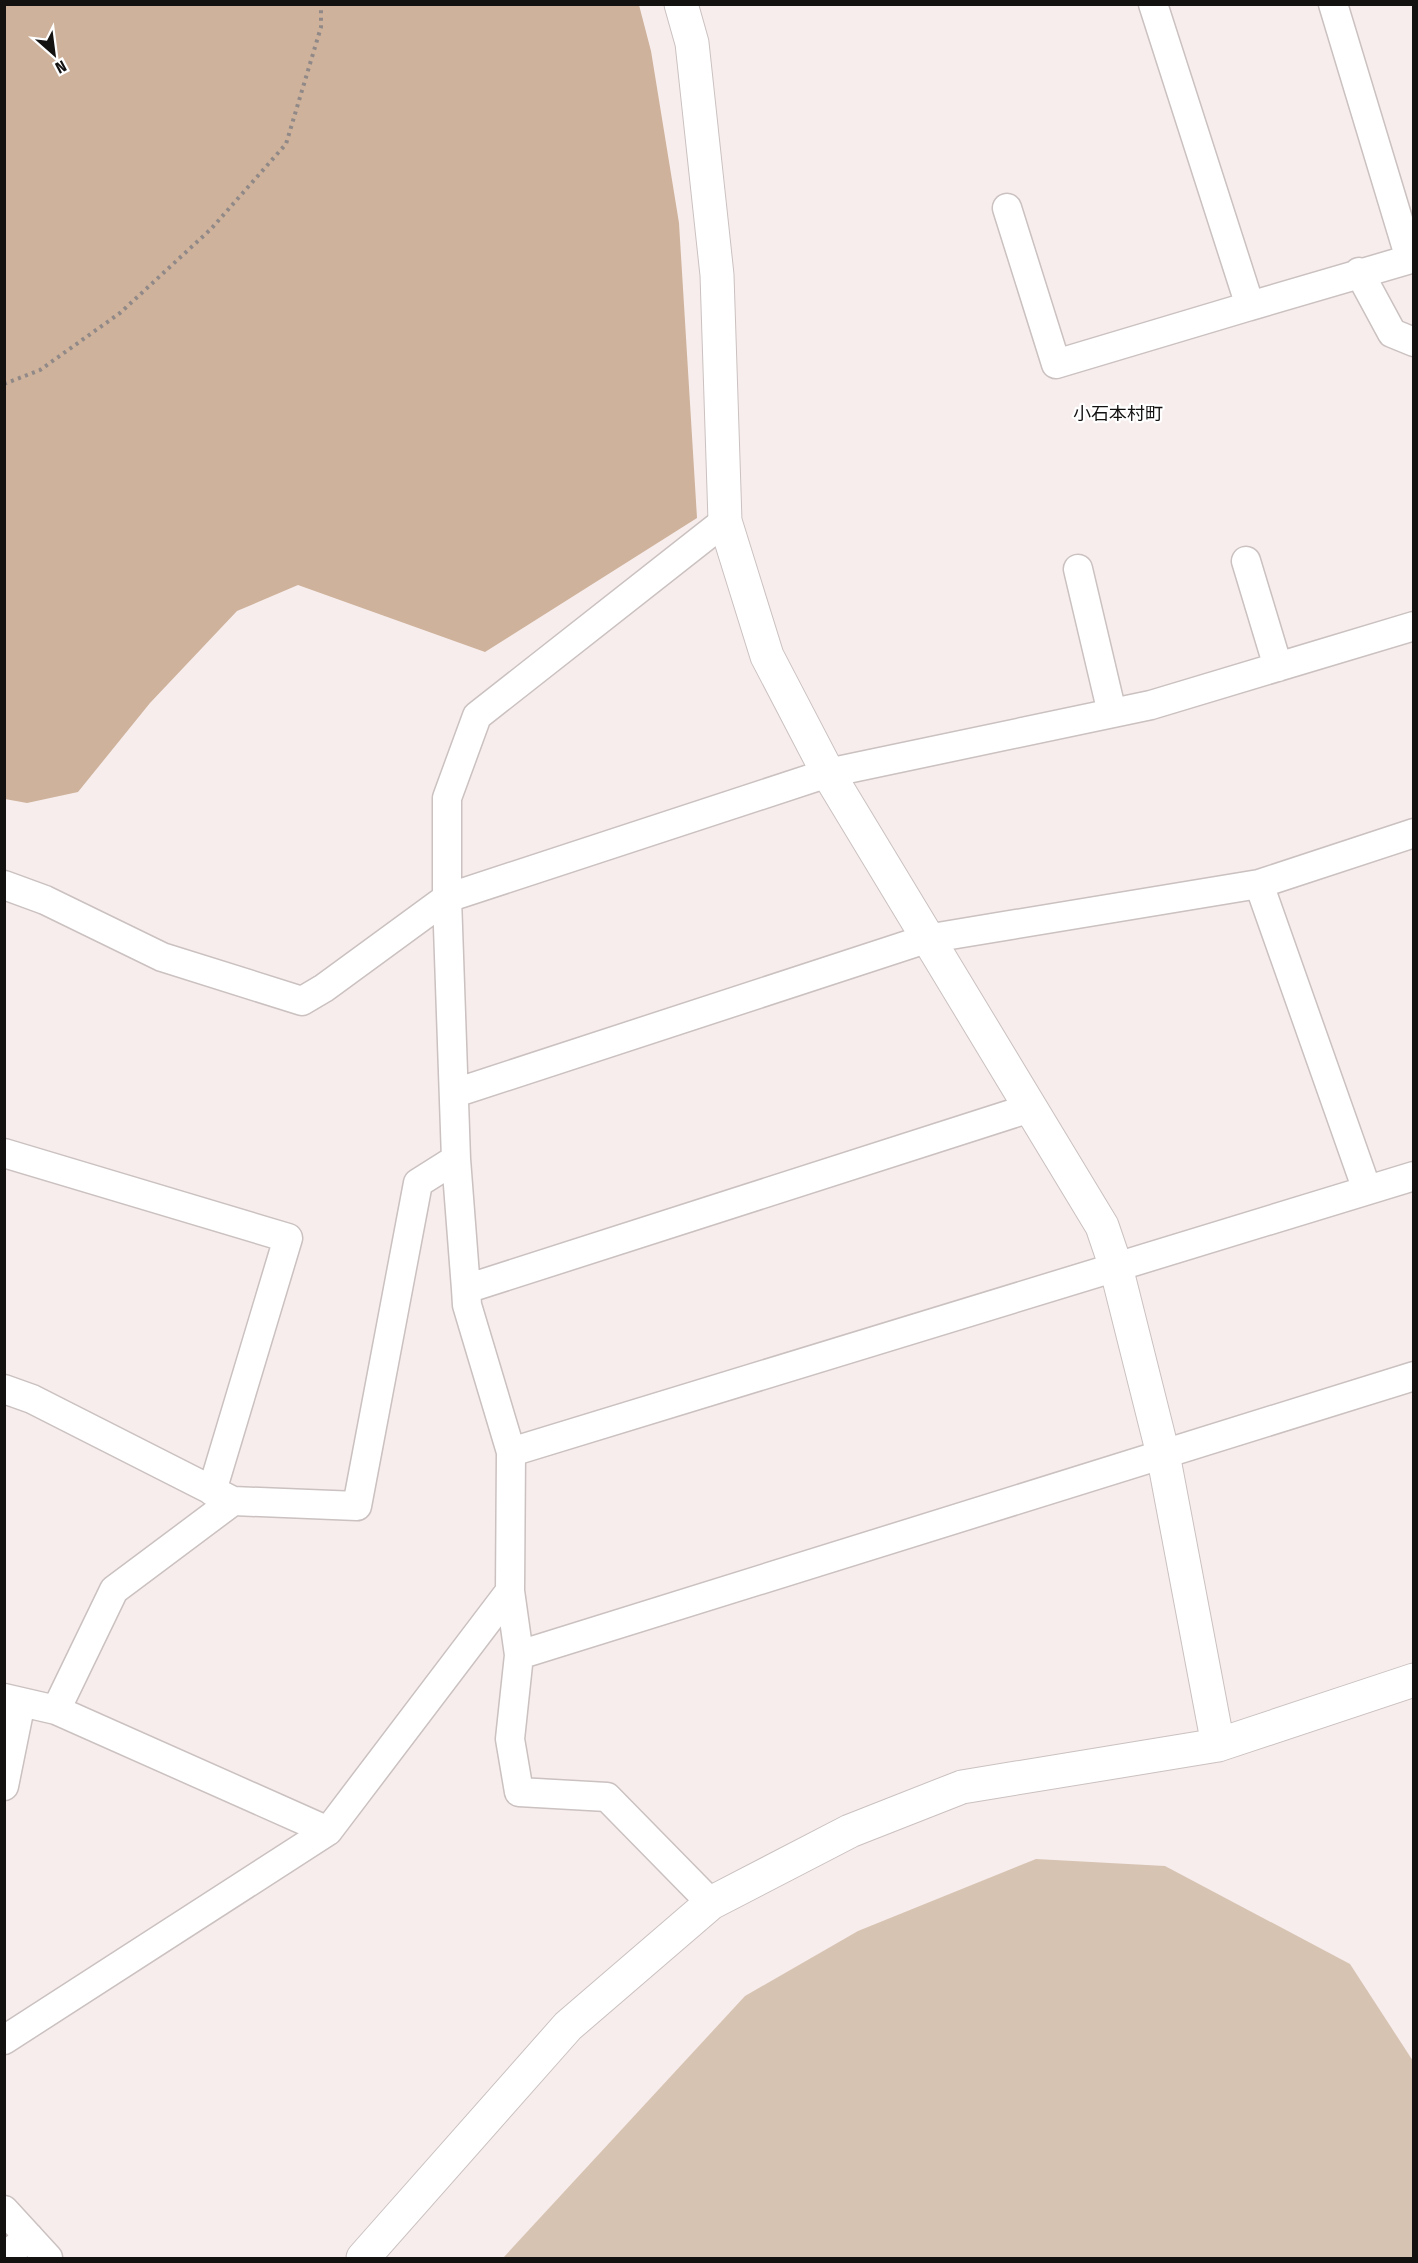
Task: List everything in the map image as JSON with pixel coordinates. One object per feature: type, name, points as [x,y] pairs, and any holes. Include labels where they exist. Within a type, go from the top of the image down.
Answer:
[{"type":"street","points":[[681,4],[692,43],[717,276],[725,521],[766,656],[828,773],[926,939],[1102,1226],[1116,1267],[1163,1454],[1218,1744]]},
{"type":"street","points":[[1153,4],[1250,306]]},
{"type":"street","points":[[1007,208],[1056,364],[1412,258],[1334,4]]},
{"type":"street","points":[[1359,272],[1392,333],[1413,342]]},
{"type":"street","points":[[711,1904],[607,1797],[519,1792],[510,1739],[519,1655],[510,1591],[511,1452],[467,1305],[456,1159],[447,897],[447,798],[477,716],[725,521]]},
{"type":"street","points":[[1246,561],[1278,667]]},
{"type":"street","points":[[1078,569],[1112,713]]},
{"type":"street","points":[[4,885],[45,900],[162,957],[302,1001],[324,988],[447,897],[828,773],[1151,705],[1413,626]]},
{"type":"street","points":[[455,1093],[926,939],[1259,884],[1413,833]]},
{"type":"street","points":[[1259,884],[1367,1190]]},
{"type":"street","points":[[466,1289],[1030,1108]]},
{"type":"street","points":[[4,1153],[288,1238],[222,1496],[114,1590],[56,1710]]},
{"type":"street","points":[[4,1389],[32,1399],[222,1496],[357,1506],[418,1183],[456,1159]]},
{"type":"street","points":[[511,1452],[1413,1176]]},
{"type":"street","points":[[519,1655],[1413,1376]]},
{"type":"street","points":[[4,2040],[328,1831],[510,1591]]},
{"type":"street","points":[[363,2259],[568,2026],[711,1904],[850,1831],[962,1787],[1218,1744],[1413,1680]]},
{"type":"street","points":[[4,1786],[13,1700],[56,1710],[328,1831]]},
{"type":"street","points":[[4,2210],[48,2259]]},
{"type":"street","points":[[4,2257],[29,2237]]},
{"type":"path","points":[[4,384],[40,370],[120,313],[211,229],[286,144],[321,27],[321,4]]},
{"type":"shaded area","points":[[4,5],[639,5],[651,51],[679,223],[697,518],[485,652],[298,585],[237,611],[150,703],[78,792],[27,803],[5,799]]},
{"type":"shaded area","points":[[1036,1859],[1165,1866],[1350,1964],[1413,2061],[1413,2258],[503,2258],[745,1996],[858,1931]]},
{"type":"district","name":"小石本村町","points":[[1118,414]]}]
